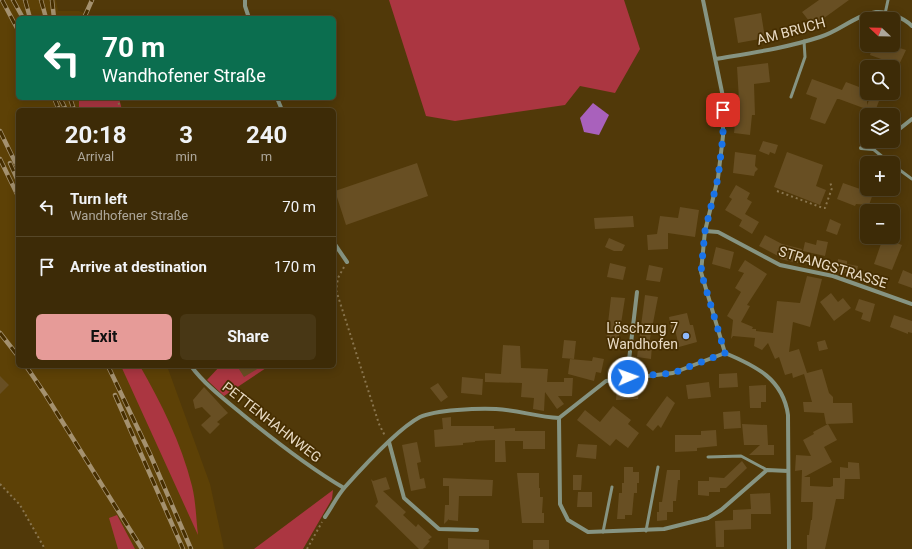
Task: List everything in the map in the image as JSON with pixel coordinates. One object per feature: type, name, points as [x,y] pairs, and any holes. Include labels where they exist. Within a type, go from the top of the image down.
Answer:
[{"type":"street","points":[[245,0],[245,6],[248,16]]},
{"type":"street","points":[[704,0],[723,97],[723,136],[718,178],[705,231],[701,272],[725,353]]},
{"type":"street","name":"AM BRUCH","points":[[716,59],[774,49],[822,37],[860,16]]},
{"type":"street","name":"AM BRUCH","points":[[900,18],[912,26]]},
{"type":"street","points":[[900,128],[912,119]]},
{"type":"street","points":[[861,148],[873,149]]},
{"type":"street","name":"STRANGSTRASSE","points":[[705,231],[718,232],[780,265],[833,276],[912,304]]},
{"type":"street","points":[[336,246],[347,262]]},
{"type":"street","points":[[628,377],[636,292]]},
{"type":"street","points":[[325,517],[344,488],[405,427],[421,416],[451,411],[496,409],[538,417],[559,418],[606,381],[628,377],[673,373],[725,353],[743,361],[768,376],[779,388],[786,402],[788,416],[789,549]]},
{"type":"street","name":"PETTENHAHNWEG","points":[[192,368],[200,378],[256,426],[322,475],[344,488]]},
{"type":"street","points":[[559,418],[558,490],[560,504],[563,513],[576,526],[588,532],[646,531],[688,524],[708,518],[721,510],[767,470],[788,471]]},
{"type":"street","points":[[389,442],[404,498],[439,529],[477,530]]},
{"type":"lane","points":[[885,12],[888,0]]},
{"type":"lane","points":[[791,96],[805,57],[804,41]]},
{"type":"lane","points":[[873,149],[882,156]]},
{"type":"lane","points":[[900,170],[912,179]]},
{"type":"lane","points":[[708,457],[741,456],[767,470]]},
{"type":"lane","points":[[646,531],[658,467]]},
{"type":"lane","points":[[603,532],[612,487]]},
{"type":"path","points":[[777,191],[825,208],[832,188],[830,182]]},
{"type":"path","points":[[347,262],[338,278],[336,290],[379,424],[389,442]]},
{"type":"path","points":[[0,484],[20,505],[45,549]]},
{"type":"path","points":[[307,549],[325,517]]},
{"type":"shaded area","points":[[0,0],[56,0],[58,11],[79,11],[90,16],[16,16],[16,100],[79,100],[79,108],[16,108],[16,368],[168,368],[210,484],[224,549],[45,549],[20,505],[0,484]]},
{"type":"shaded area","points":[[389,0],[624,0],[640,49],[615,93],[580,86],[565,105],[455,121],[426,116]]},
{"type":"shaded area","points":[[79,100],[120,100],[122,108],[79,108]]},
{"type":"shaded area","points":[[593,103],[609,115],[599,135],[584,132],[580,118]]},
{"type":"shaded area","points":[[122,368],[141,368],[177,439],[192,486],[198,535]]},
{"type":"shaded area","points":[[218,368],[266,368],[224,396],[207,380]]},
{"type":"shaded area","points":[[333,490],[332,499],[303,549],[254,549]]},
{"type":"shaded area","points":[[117,515],[135,549],[118,549],[109,518]]},
{"type":"building","points":[[819,0],[849,0],[813,26],[802,12]]},
{"type":"building","points":[[761,13],[765,38],[738,43],[734,18]]},
{"type":"building","points":[[900,48],[906,50],[900,63],[900,60],[884,60],[870,55],[871,52],[900,52]]},
{"type":"building","points":[[768,63],[770,82],[754,84],[755,115],[752,115],[750,135],[734,133],[736,116],[740,116],[737,67]]},
{"type":"building","points":[[812,79],[842,90],[846,82],[860,87],[860,100],[867,100],[867,105],[869,100],[879,100],[876,108],[863,108],[837,99],[825,124],[810,119],[817,98],[806,94]]},
{"type":"building","points":[[763,141],[778,145],[775,154],[770,152],[769,155],[759,151]]},
{"type":"building","points":[[735,152],[756,155],[755,166],[758,169],[754,176],[733,173]]},
{"type":"building","points":[[787,152],[823,165],[816,186],[826,190],[820,205],[774,187]]},
{"type":"building","points":[[417,163],[428,196],[346,225],[336,191]]},
{"type":"building","points":[[843,183],[860,189],[860,196],[872,196],[869,204],[856,204],[855,206],[837,199]]},
{"type":"building","points":[[736,185],[750,193],[747,199],[752,202],[745,214],[759,222],[752,234],[739,226],[742,220],[725,210],[732,199],[729,197]]},
{"type":"building","points":[[680,207],[699,210],[695,237],[668,233],[668,249],[648,250],[647,235],[657,234],[660,216],[678,218]]},
{"type":"building","points":[[633,216],[634,227],[595,229],[594,218]]},
{"type":"building","points":[[830,219],[841,224],[837,235],[826,231]]},
{"type":"building","points":[[765,235],[782,244],[802,249],[798,263],[780,259],[780,257],[759,246]]},
{"type":"building","points":[[609,238],[625,245],[622,251],[614,251],[605,247]]},
{"type":"building","points":[[817,240],[828,242],[825,256],[803,251],[805,242],[816,245]]},
{"type":"building","points":[[881,244],[902,245],[892,270],[874,264]]},
{"type":"building","points":[[716,247],[734,252],[730,269],[712,264]]},
{"type":"building","points":[[838,259],[847,261],[847,264],[858,266],[856,275],[836,271]]},
{"type":"building","points":[[745,260],[767,274],[747,305],[750,306],[741,322],[753,327],[752,329],[756,329],[756,331],[773,333],[777,301],[800,303],[807,276],[822,279],[810,327],[793,322],[789,352],[799,349],[807,373],[822,369],[829,393],[833,397],[833,403],[852,403],[853,423],[826,424],[824,413],[804,412],[803,402],[812,402],[804,374],[793,378],[792,373],[785,375],[779,357],[775,359],[768,343],[762,350],[754,346],[755,338],[733,336],[731,339],[733,320],[727,316],[741,292],[735,288],[744,273],[738,271]]},
{"type":"building","points":[[610,263],[626,267],[623,280],[607,277]]},
{"type":"building","points":[[649,265],[663,268],[660,282],[646,280]]},
{"type":"building","points":[[903,270],[912,274],[912,288],[898,283]]},
{"type":"building","points":[[831,293],[838,302],[843,298],[851,308],[834,321],[820,302]]},
{"type":"building","points":[[645,295],[658,297],[649,344],[652,345],[651,359],[637,357]]},
{"type":"building","points":[[611,297],[625,298],[618,343],[606,341]]},
{"type":"building","points":[[859,299],[875,304],[870,322],[861,319],[863,313],[855,310]]},
{"type":"building","points":[[687,313],[690,325],[693,325],[697,342],[679,347],[675,329],[671,329],[669,317]]},
{"type":"building","points":[[894,315],[912,321],[912,333],[908,332],[908,334],[890,327]]},
{"type":"building","points":[[564,340],[576,341],[574,359],[562,358]]},
{"type":"building","points":[[825,340],[828,349],[819,351],[817,342]]},
{"type":"building","points":[[503,345],[520,346],[521,368],[548,369],[547,382],[564,382],[564,378],[573,378],[572,396],[558,396],[564,404],[557,409],[545,392],[544,411],[533,409],[534,398],[521,397],[522,383],[485,382],[485,373],[501,374]]},
{"type":"building","points":[[593,357],[604,359],[601,373],[596,372],[594,381],[568,374],[570,359],[592,361]]},
{"type":"building","points":[[238,368],[259,368],[244,377]]},
{"type":"building","points":[[737,373],[738,387],[719,388],[719,374]]},
{"type":"building","points":[[0,376],[9,385],[0,394]]},
{"type":"building","points":[[462,377],[483,379],[482,395],[461,393]]},
{"type":"building","points":[[709,382],[711,397],[688,399],[686,385]]},
{"type":"building","points":[[438,383],[448,397],[441,402],[430,388]]},
{"type":"building","points":[[640,385],[638,399],[616,400],[617,386]]},
{"type":"building","points":[[766,385],[766,402],[761,402],[761,408],[750,408],[749,386]]},
{"type":"building","points":[[204,387],[228,413],[217,422],[220,424],[210,434],[201,425],[211,416],[202,407],[195,409],[193,400]]},
{"type":"building","points":[[667,396],[675,403],[661,428],[658,425],[653,431],[646,425]]},
{"type":"building","points":[[613,406],[631,420],[628,424],[639,433],[628,448],[616,439],[610,446],[577,420],[585,410],[600,422]]},
{"type":"building","points":[[740,411],[741,428],[724,429],[723,412]]},
{"type":"building","points":[[451,417],[451,426],[494,426],[494,429],[515,428],[515,431],[545,431],[545,449],[523,449],[523,441],[505,441],[506,462],[495,462],[495,440],[475,441],[463,443],[463,445],[435,447],[434,430],[443,429],[442,418]]},
{"type":"building","points":[[742,424],[767,425],[768,445],[774,445],[774,455],[749,455],[760,445],[744,445]]},
{"type":"building","points":[[828,424],[837,440],[824,447],[832,462],[804,477],[810,477],[810,486],[833,486],[833,478],[840,478],[840,467],[848,468],[848,462],[859,463],[860,479],[845,479],[844,499],[836,499],[825,549],[807,549],[807,535],[809,535],[812,520],[813,502],[801,502],[802,470],[795,471],[796,455],[811,456],[803,440],[814,434],[813,432]]},
{"type":"building","points":[[716,430],[717,446],[697,448],[697,451],[675,452],[675,435],[701,435],[701,431]]},
{"type":"building","points":[[417,442],[421,462],[417,463],[420,479],[424,478],[426,488],[411,491],[402,445]]},
{"type":"building","points":[[578,444],[597,445],[596,459],[576,457]]},
{"type":"building","points":[[742,461],[747,468],[726,488],[720,488],[720,492],[709,492],[709,496],[698,495],[698,481],[709,481],[709,477],[724,478]]},
{"type":"building","points":[[624,467],[633,467],[633,472],[639,472],[639,483],[637,483],[637,493],[634,493],[632,515],[625,515],[625,519],[617,519],[619,493],[622,493],[622,483],[624,483]]},
{"type":"building","points":[[667,470],[680,470],[680,480],[678,480],[676,501],[673,501],[673,512],[667,512],[667,520],[657,521],[657,512],[659,512],[659,502],[662,502]]},
{"type":"building","points":[[517,473],[539,473],[540,497],[543,497],[542,513],[544,513],[544,523],[522,523]]},
{"type":"building","points":[[573,475],[582,475],[581,490],[573,490]]},
{"type":"building","points":[[386,477],[390,489],[383,491],[406,512],[403,515],[416,527],[418,524],[432,537],[428,540],[430,541],[423,549],[419,549],[375,506],[378,502],[371,479],[373,481]]},
{"type":"building","points":[[443,478],[493,480],[492,496],[459,496],[458,521],[449,519],[444,524],[445,505],[449,505],[449,486],[443,486]]},
{"type":"building","points":[[578,492],[592,492],[592,507],[577,507]]},
{"type":"building","points":[[770,493],[771,514],[751,514],[751,529],[724,530],[724,547],[716,547],[715,521],[733,520],[733,510],[751,509],[750,494]]},
{"type":"building","points":[[448,538],[489,540],[489,549],[448,549]]},
{"type":"building","points":[[533,540],[549,540],[549,549],[533,549]]},
{"type":"railway","points":[[2,0],[16,26]]},
{"type":"railway","points":[[13,0],[22,16]]},
{"type":"railway","points":[[25,0],[29,16]]},
{"type":"railway","points":[[41,0],[45,16]]},
{"type":"railway","points":[[52,0],[54,16]]},
{"type":"railway","points":[[85,16],[92,0]]},
{"type":"railway","points":[[55,100],[58,108]]},
{"type":"railway","points":[[61,100],[65,108]]},
{"type":"railway","points":[[71,100],[73,108]]},
{"type":"railway","points":[[0,131],[16,164]]},
{"type":"railway","points":[[0,159],[16,192]]},
{"type":"railway","points":[[10,163],[16,176]]},
{"type":"railway","points":[[0,333],[16,353]]},
{"type":"railway","points":[[27,368],[142,549]]},
{"type":"railway","points":[[109,368],[150,454],[191,549]]},
{"type":"railway","points":[[115,395],[183,549]]},
{"type":"place","name":"Löschzug 7 Wandhofen","points":[[686,336]]},
{"type":"route","points":[[628,377],[647,377],[673,373],[725,353],[701,272],[702,248],[705,231],[718,178],[723,136],[723,110]]}]
